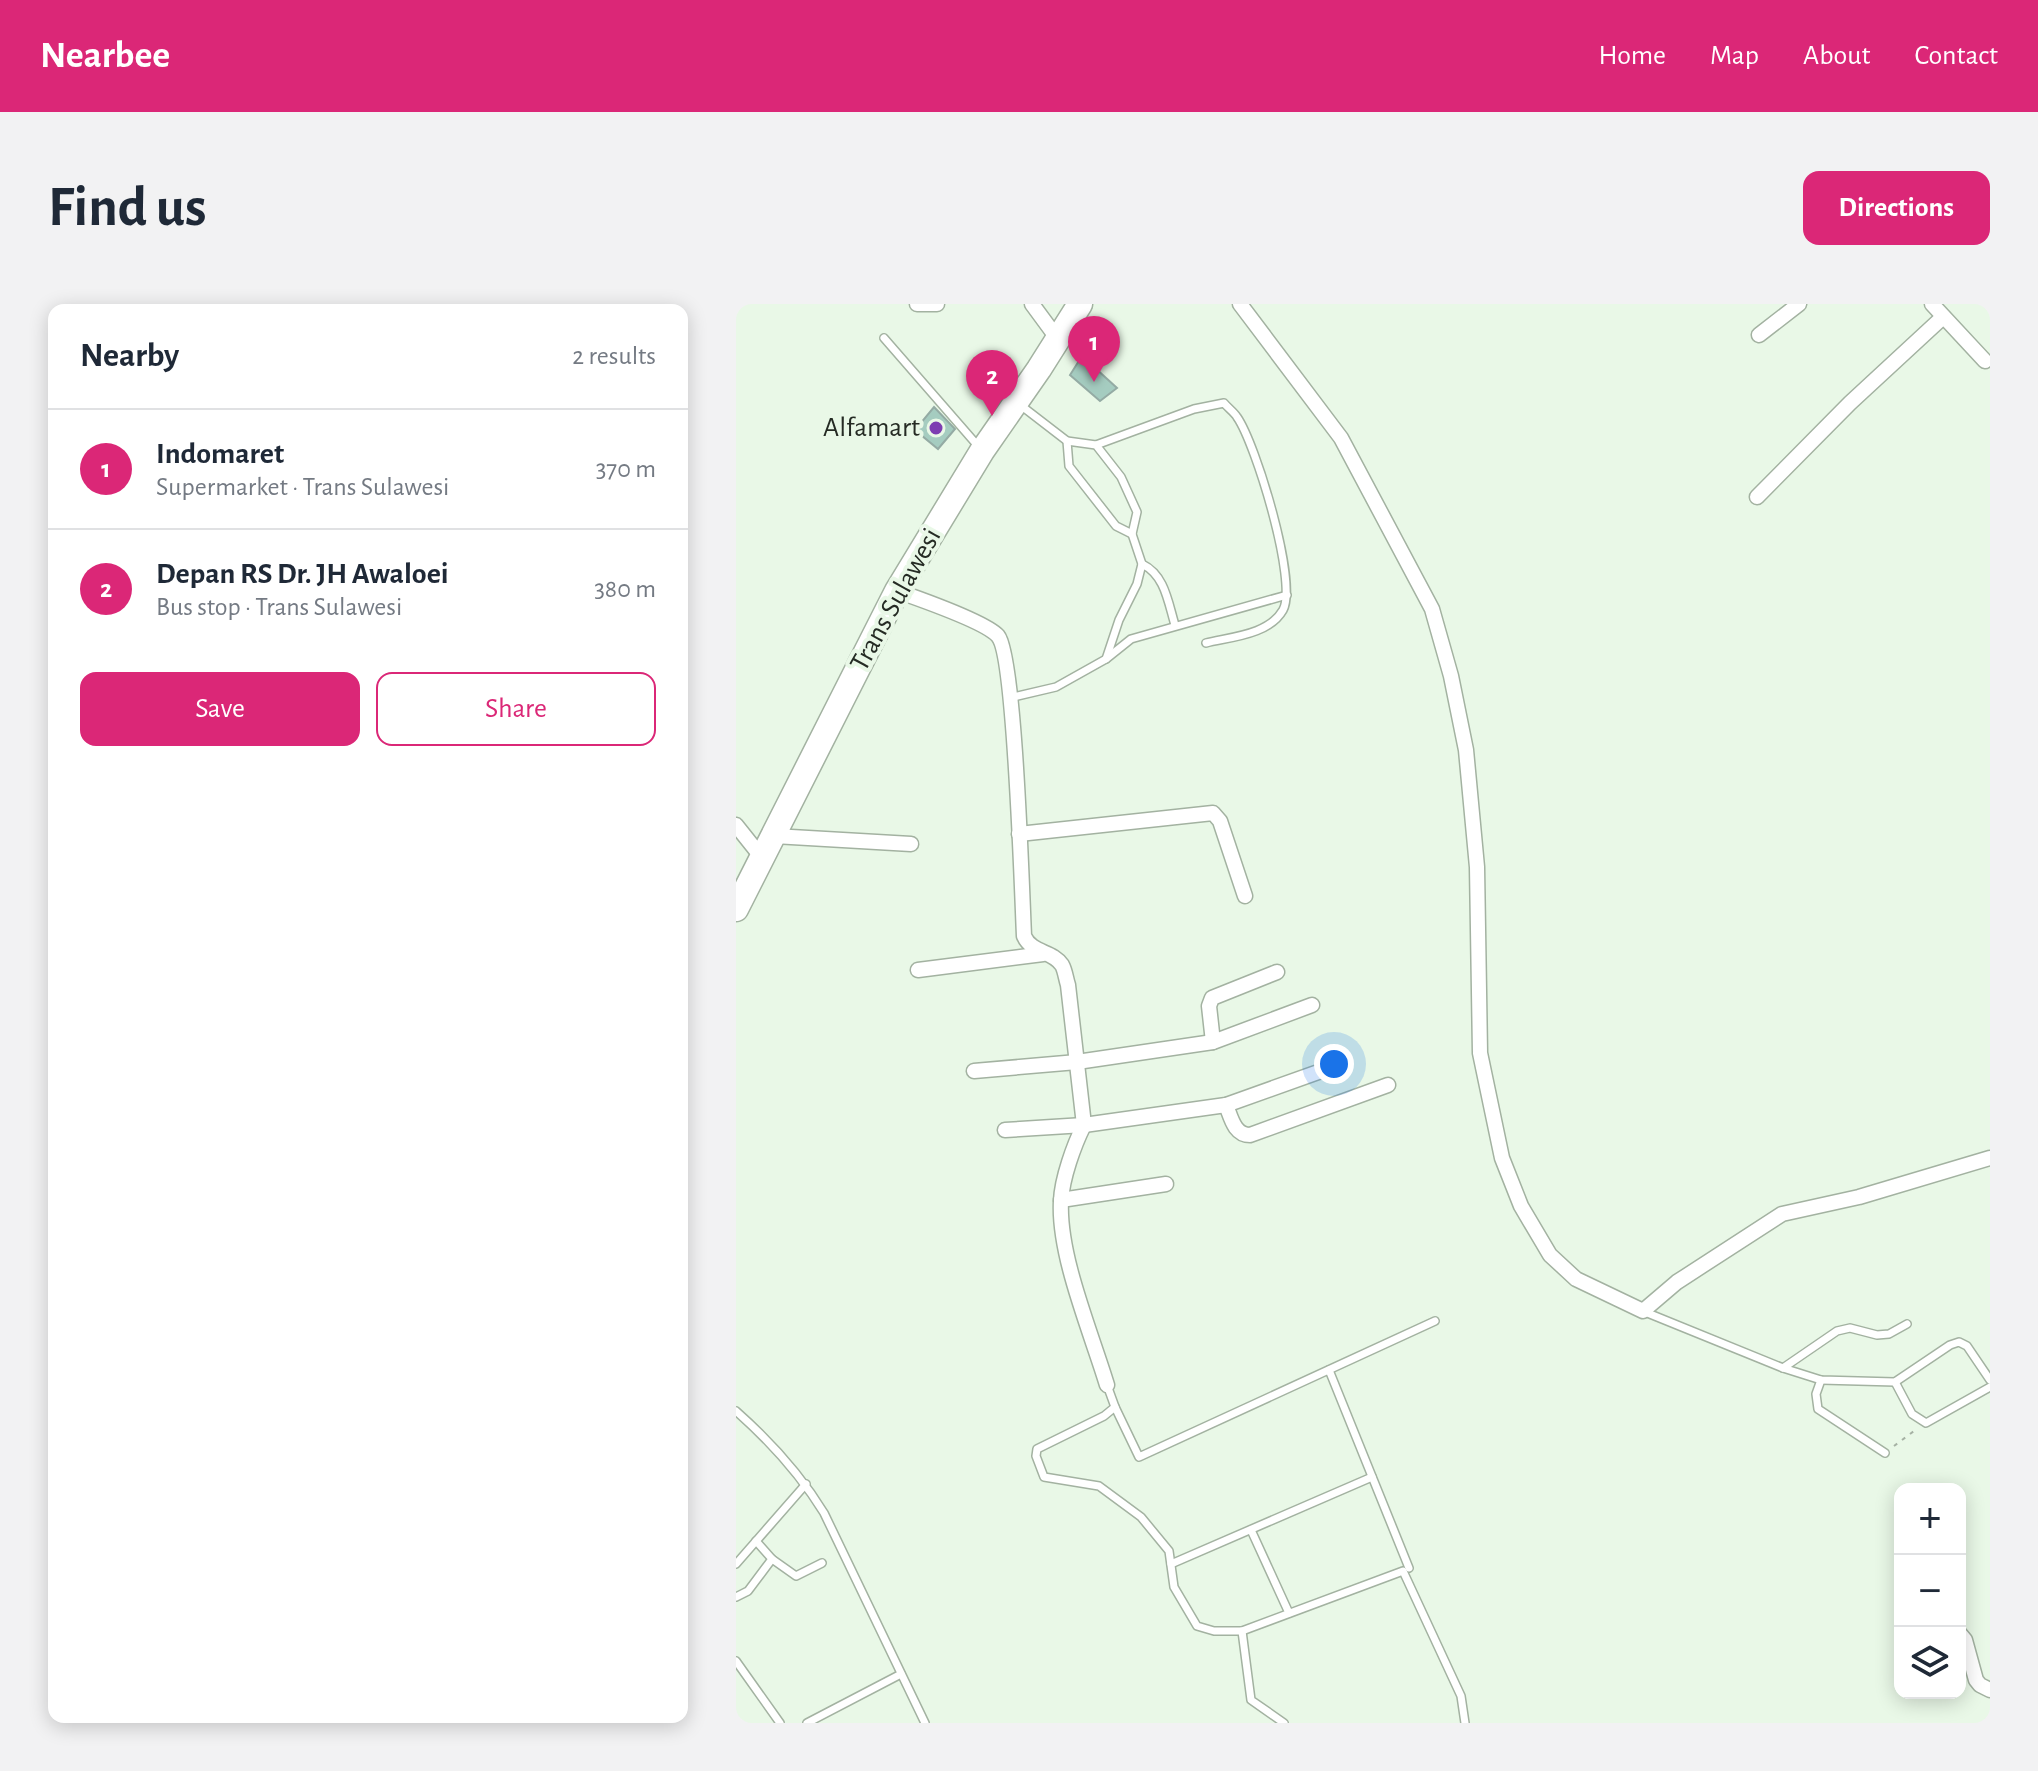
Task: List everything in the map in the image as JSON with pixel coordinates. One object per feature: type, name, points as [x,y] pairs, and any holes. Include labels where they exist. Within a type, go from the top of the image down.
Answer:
[{"type":"highway","name":"Trans Sulawesi","points":[[736,909],[897,591],[982,451],[1080,304]]},
{"type":"street","points":[[917,304],[937,304]]},
{"type":"street","points":[[1032,304],[1057,338]]},
{"type":"street","points":[[1240,304],[1341,438],[1432,609],[1451,676],[1466,750],[1477,867],[1480,1053],[1502,1158],[1532,1229],[1550,1255],[1576,1279],[1643,1311],[1677,1282],[1782,1214],[1859,1197],[1989,1160]]},
{"type":"street","points":[[1759,335],[1799,304]]},
{"type":"street","points":[[1932,304],[1988,362]]},
{"type":"street","points":[[1757,497],[1850,403],[1943,317]]},
{"type":"street","points":[[897,591],[941,607],[996,633],[1003,646],[1024,936],[1032,948],[1063,966],[1068,985],[1084,1125],[1076,1140],[1061,1200],[1065,1244],[1107,1385]]},
{"type":"street","points":[[1019,834],[1213,813],[1220,821],[1245,896]]},
{"type":"street","points":[[736,825],[763,859]]},
{"type":"street","points":[[774,836],[911,844]]},
{"type":"street","points":[[918,970],[1044,953]]},
{"type":"street","points":[[1213,1042],[1209,1006],[1212,998],[1277,972]]},
{"type":"street","points":[[974,1071],[1077,1062],[1213,1042],[1312,1005]]},
{"type":"street","points":[[1005,1130],[1084,1125],[1226,1105],[1338,1065]]},
{"type":"street","points":[[1226,1105],[1236,1128],[1242,1134],[1250,1135],[1388,1085]]},
{"type":"street","points":[[1061,1200],[1166,1184]]},
{"type":"street","points":[[1966,1644],[1976,1680],[1990,1690]]},
{"type":"lane","points":[[884,338],[982,451]]},
{"type":"lane","points":[[1016,402],[1067,441],[1096,445],[1194,409],[1224,403],[1237,416],[1251,446],[1273,515],[1286,574],[1287,595],[1283,610],[1272,623],[1253,632],[1206,643]]},
{"type":"lane","points":[[1067,441],[1069,466],[1116,526],[1132,534]]},
{"type":"lane","points":[[1096,445],[1121,477],[1137,512],[1132,534],[1142,564],[1137,584],[1119,620],[1106,659]]},
{"type":"lane","points":[[1142,564],[1159,576],[1175,625]]},
{"type":"lane","points":[[1009,698],[1056,687],[1106,659],[1131,639],[1287,595]]},
{"type":"lane","points":[[1643,1311],[1783,1368],[1821,1380],[1895,1382],[1959,1342],[1967,1346],[1990,1380]]},
{"type":"lane","points":[[1107,1385],[1139,1457],[1435,1321]]},
{"type":"lane","points":[[1783,1368],[1837,1331],[1850,1328],[1877,1335],[1889,1334],[1907,1324]]},
{"type":"lane","points":[[1329,1370],[1409,1568]]},
{"type":"lane","points":[[1821,1380],[1816,1394],[1818,1409],[1885,1453]]},
{"type":"lane","points":[[1895,1382],[1912,1414],[1926,1423],[1990,1387]]},
{"type":"lane","points":[[1115,1407],[1104,1416],[1037,1449],[1036,1456],[1044,1477],[1099,1486],[1141,1517],[1169,1551],[1174,1587],[1197,1626],[1214,1631],[1242,1631],[1403,1571],[1461,1696],[1465,1723]]},
{"type":"lane","points":[[736,1411],[765,1437],[806,1484],[824,1513],[925,1723]]},
{"type":"lane","points":[[1171,1564],[1372,1477]]},
{"type":"lane","points":[[736,1564],[806,1484]]},
{"type":"lane","points":[[1251,1530],[1289,1613]]},
{"type":"lane","points":[[756,1541],[772,1559],[796,1576],[822,1563]]},
{"type":"lane","points":[[736,1597],[748,1591],[772,1559]]},
{"type":"lane","points":[[1242,1631],[1251,1700],[1284,1723]]},
{"type":"lane","points":[[736,1661],[780,1723]]},
{"type":"lane","points":[[807,1723],[901,1674]]},
{"type":"lane","points":[[827,1713],[833,1723]]},
{"type":"path","points":[[1885,1453],[1926,1423]]},
{"type":"building","points":[[1082,356],[1117,388],[1100,401],[1070,375]]},
{"type":"building","name":"Alfamart","points":[[934,407],[955,429],[938,449],[915,430]]},
{"type":"place","name":"Indomaret","points":[[1094,382]]},
{"type":"place","name":"Depan RS Dr. JH Awaloei","points":[[992,416]]},
{"type":"place","name":"Alfamart","points":[[936,428]]}]
